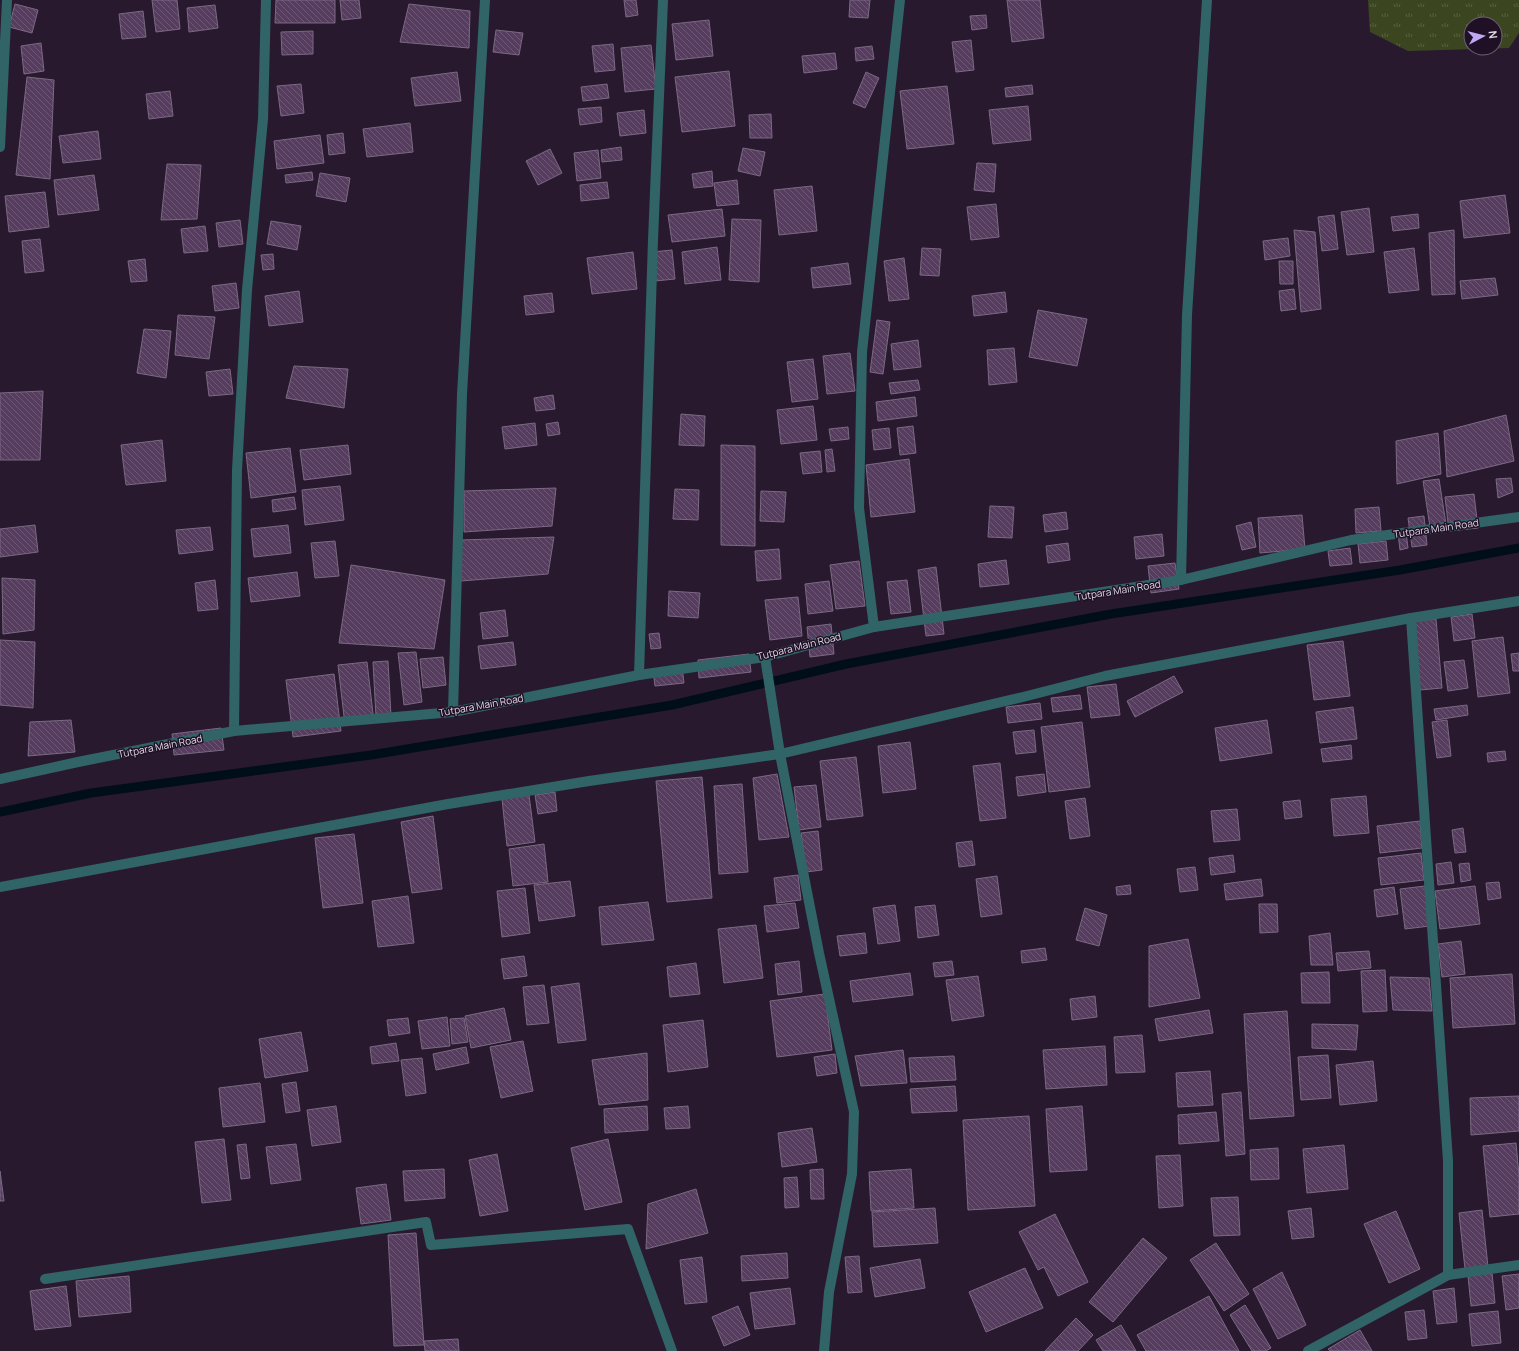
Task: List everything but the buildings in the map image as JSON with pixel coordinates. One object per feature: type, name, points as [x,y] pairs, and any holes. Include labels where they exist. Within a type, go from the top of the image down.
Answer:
[{"type":"street","points":[[0,147],[7,0]]},
{"type":"street","points":[[234,731],[237,470],[247,290],[263,119],[266,0]]},
{"type":"street","points":[[453,712],[462,394],[485,0]]},
{"type":"street","points":[[639,675],[663,0]]},
{"type":"street","points":[[874,627],[859,508],[862,352],[900,0]]},
{"type":"street","points":[[1181,580],[1187,314],[1207,0]]},
{"type":"street","name":"Tutpara Main Road","points":[[0,779],[234,731],[453,712],[639,675],[765,656],[874,627],[1181,580],[1351,540],[1519,517]]},
{"type":"street","points":[[0,887],[448,804],[589,781],[780,754],[1106,676],[1411,618],[1519,601]]},
{"type":"street","points":[[1411,618],[1448,1161],[1448,1275]]},
{"type":"street","points":[[765,656],[780,754],[819,953],[854,1112],[852,1174],[829,1292],[824,1351]]},
{"type":"street","points":[[45,1279],[426,1222],[431,1245],[628,1229],[672,1351]]},
{"type":"street","points":[[1308,1351],[1448,1275],[1519,1265]]},
{"type":"green space","points":[[1368,0],[1519,0],[1519,33],[1509,48],[1503,48],[1503,16],[1463,16],[1463,49],[1408,51],[1370,32]]},
{"type":"waterway","points":[[0,812],[91,793],[371,755],[672,705],[846,664],[1111,614],[1400,570],[1519,548]]}]
